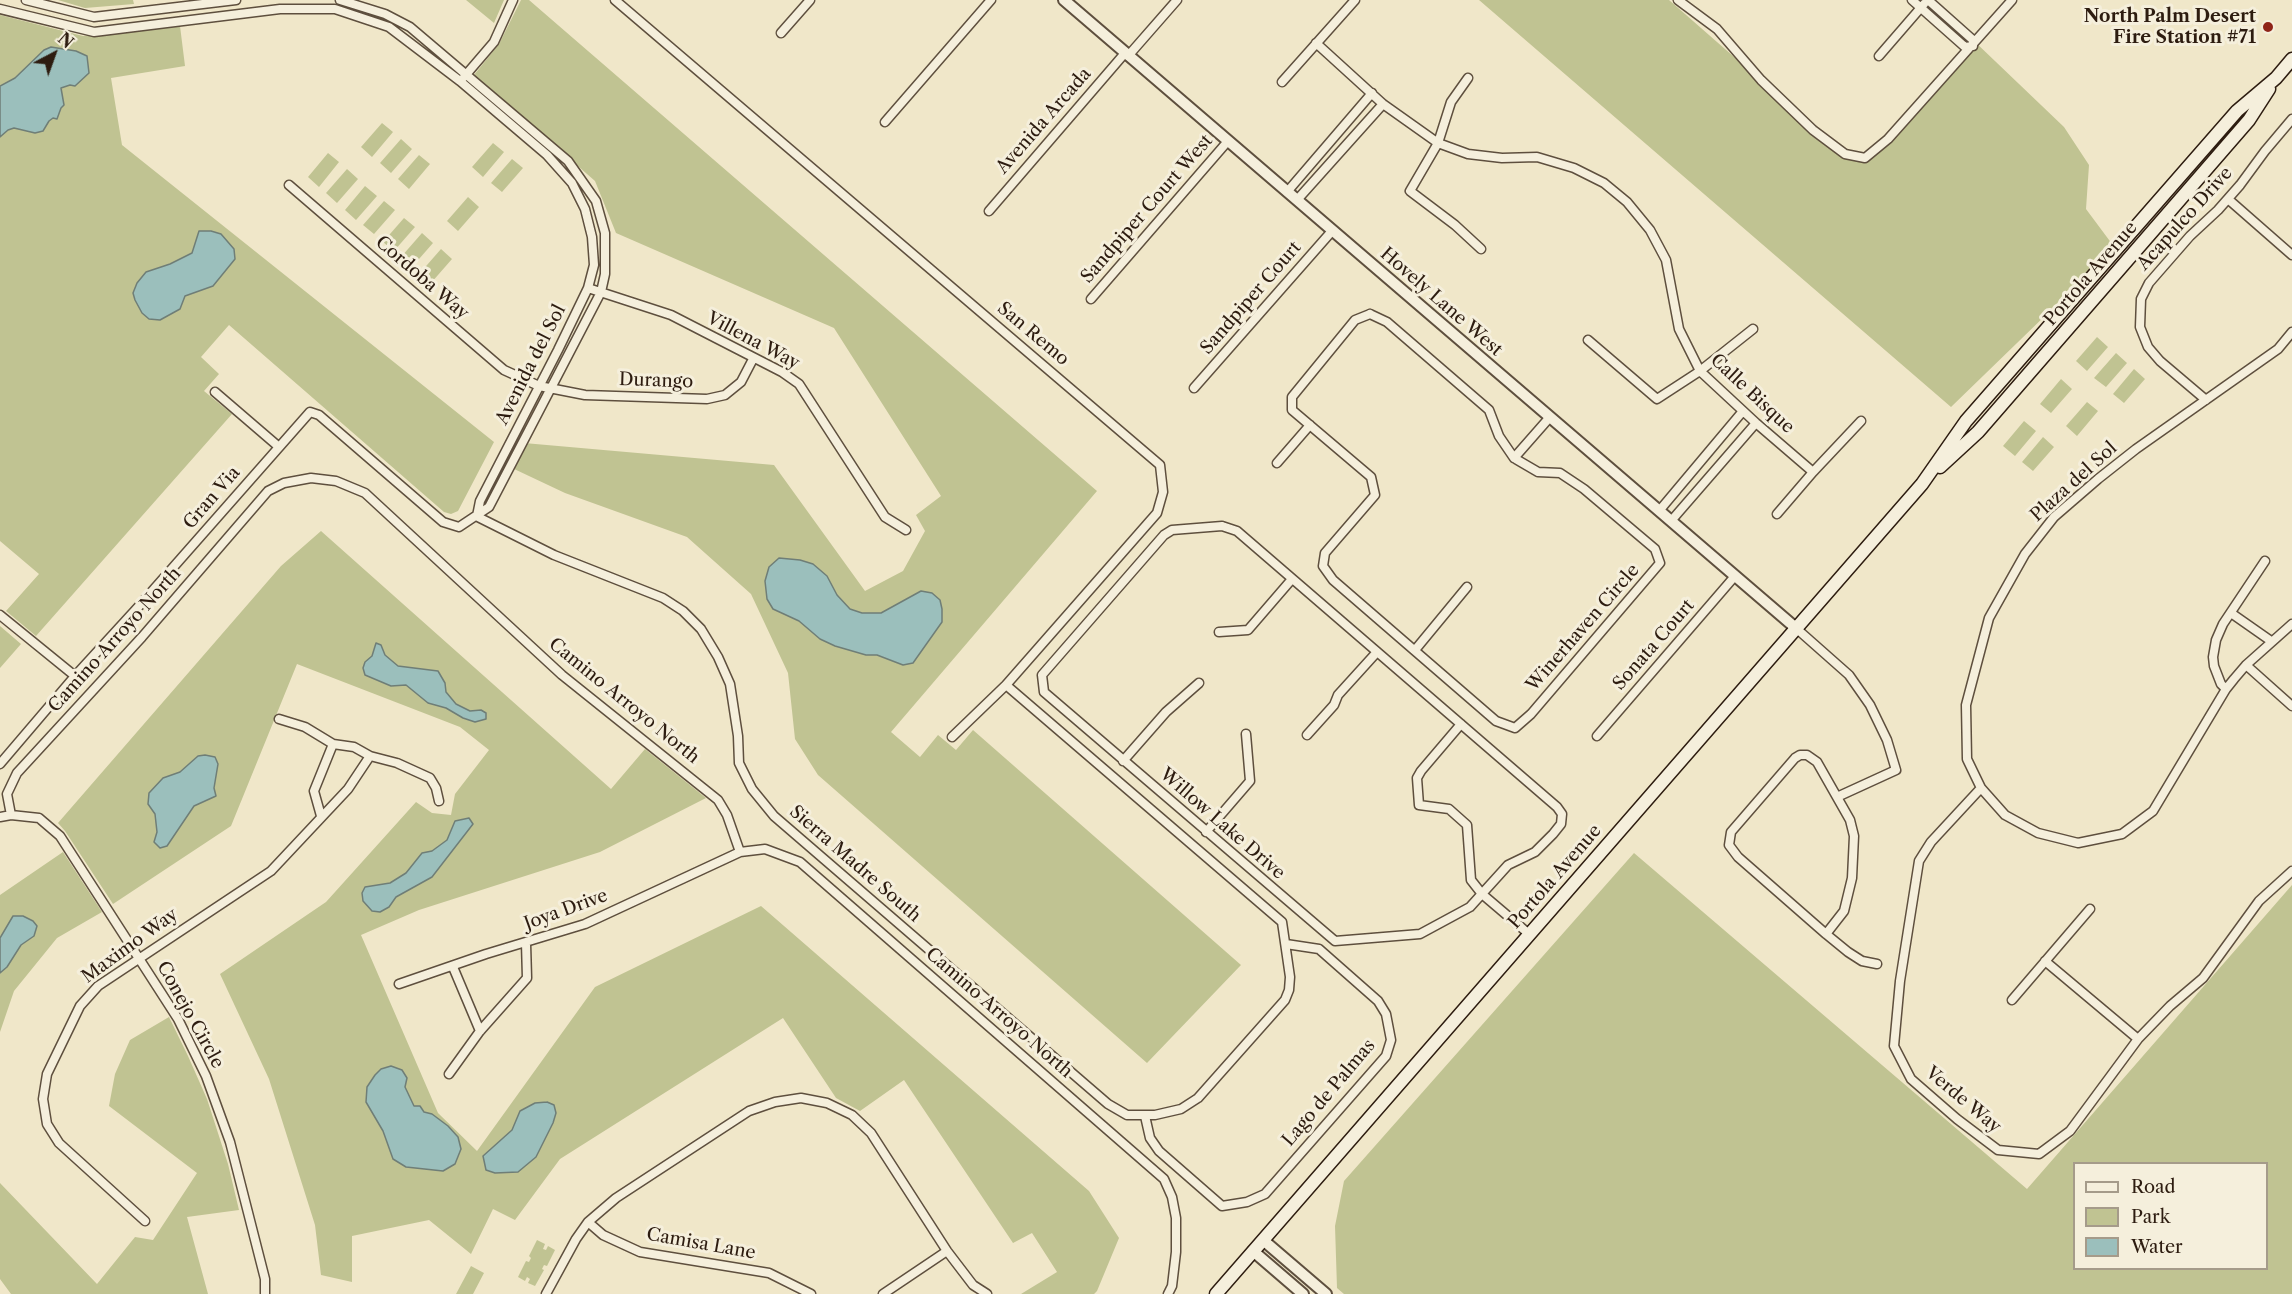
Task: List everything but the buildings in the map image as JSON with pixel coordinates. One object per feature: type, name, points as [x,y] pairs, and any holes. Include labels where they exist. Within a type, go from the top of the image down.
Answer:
[{"type":"main road","name":"Portola Avenue","points":[[1216,1294],[1922,484],[1966,421],[2237,111],[2276,78],[2292,60]]},
{"type":"main road","name":"Portola Avenue","points":[[1922,484],[1978,432],[2249,120],[2276,78]]},
{"type":"main road","points":[[2080,314],[2090,292],[2119,257],[2117,250]]},
{"type":"street","points":[[26,0],[94,17],[197,2],[236,0]]},
{"type":"street","name":"Avenida del Sol","points":[[340,0],[385,14],[410,27],[547,155],[572,183],[585,209],[592,237],[594,265],[588,288],[480,501],[476,516]]},
{"type":"street","points":[[463,78],[494,42],[513,0]]},
{"type":"street","name":"San Remo","points":[[615,0],[1160,465],[1163,492],[1156,513],[1006,685],[952,737]]},
{"type":"street","points":[[781,33],[810,0]]},
{"type":"street","points":[[885,122],[990,0]]},
{"type":"street","name":"Hovely Lane West","points":[[1064,0],[1797,629]]},
{"type":"street","name":"Avenida Arcada","points":[[989,211],[1177,0]]},
{"type":"street","points":[[1282,82],[1355,0]]},
{"type":"street","points":[[1678,0],[1717,29],[1761,80],[1813,130],[1845,154],[1865,158],[1888,139],[2012,0]]},
{"type":"street","points":[[1912,0],[1965,47],[1973,46]]},
{"type":"street","points":[[1879,56],[1928,0],[1972,40],[1973,46]]},
{"type":"street","points":[[197,2],[202,18]]},
{"type":"street","name":"Avenida del Sol","points":[[0,9],[94,32],[280,9],[335,9],[389,27],[463,78],[568,161],[596,201],[605,233],[601,292],[489,507],[476,516]]},
{"type":"street","name":"Calle Bisque","points":[[1316,43],[1383,104],[1438,143],[1468,154],[1502,158],[1538,157],[1574,168],[1604,183],[1627,202],[1650,230],[1666,260],[1679,329],[1700,371],[1755,423],[1813,472]]},
{"type":"street","points":[[1468,78],[1451,102],[1438,143],[1410,191],[1455,225],[1481,249]]},
{"type":"street","points":[[1287,192],[1372,93]]},
{"type":"street","points":[[1297,200],[1383,104]]},
{"type":"street","name":"Acapulco Drive","points":[[2206,400],[2160,361],[2148,347],[2140,327],[2141,299],[2149,283],[2190,236],[2228,199],[2292,119]]},
{"type":"street","points":[[1342,127],[1354,136]]},
{"type":"street","name":"Sandpiper Court West","points":[[1091,299],[1228,141]]},
{"type":"street","name":"Cordoba Way","points":[[288,185],[504,370],[539,386]]},
{"type":"street","points":[[2228,199],[2292,255]]},
{"type":"street","name":"Sandpiper Court","points":[[1194,388],[1332,231]]},
{"type":"street","name":"Villena Way","points":[[588,288],[671,315],[782,372],[799,384],[885,517],[906,530]]},
{"type":"street","points":[[1467,587],[1415,650],[1332,580],[1323,567],[1325,553],[1375,495],[1371,477],[1292,410],[1292,397],[1355,320],[1370,314],[1387,322],[1489,411],[1499,436],[1514,458],[1550,417]]},
{"type":"street","points":[[1588,340],[1657,399],[1700,371],[1753,329]]},
{"type":"street","name":"Plaza del Sol","points":[[2292,332],[2278,349],[2097,479],[2054,517],[2025,554],[1989,618],[1966,705],[1967,759],[1981,788],[2005,815],[2038,833],[2078,843],[2122,834],[2153,811],[2226,690],[2246,665],[2292,624]]},
{"type":"street","name":"Durango","points":[[539,386],[585,395],[707,399],[725,395],[741,382],[753,359]]},
{"type":"street","points":[[215,392],[279,447]]},
{"type":"street","points":[[1659,511],[1743,411]]},
{"type":"street","name":"Gran Via","points":[[0,764],[75,676],[141,605],[310,412],[319,415],[443,522],[459,527],[476,516]]},
{"type":"street","points":[[1777,514],[1861,421]]},
{"type":"street","points":[[1671,521],[1755,423]]},
{"type":"street","points":[[1277,463],[1310,425]]},
{"type":"street","points":[[1714,446],[1727,456]]},
{"type":"street","name":"Winerhaven Circle","points":[[1415,650],[1496,722],[1515,728],[1531,714],[1660,563],[1654,549],[1584,489],[1560,473],[1538,472],[1514,458]]},
{"type":"street","name":"Camino Arroyo North","points":[[11,815],[7,794],[17,773],[142,637],[268,491],[284,483],[311,478],[336,481],[365,493],[562,675],[718,800],[727,815],[740,852],[765,849],[800,862],[1164,1179],[1172,1197],[1176,1218],[1176,1252],[1172,1286],[1168,1294]]},
{"type":"street","name":"Sierra Madre South","points":[[476,516],[554,555],[663,598],[683,611],[701,629],[723,666],[730,684],[738,736],[739,763],[752,789],[774,816],[1108,1104],[1127,1115],[1145,1116],[1181,1109],[1198,1098],[1280,1006],[1289,990],[1290,977],[1286,944]]},
{"type":"street","name":"Willow Lake Drive","points":[[1222,526],[1231,527],[1377,651],[1557,807],[1562,814],[1561,824],[1535,852],[1508,865],[1470,907],[1420,934],[1335,941],[1044,692],[1042,675],[1164,536],[1172,530],[1222,526]]},
{"type":"street","points":[[2226,690],[2217,677],[2213,657],[2219,632],[2265,561]]},
{"type":"street","name":"Sonata Court","points":[[1597,736],[1735,576]]},
{"type":"street","points":[[1219,632],[1248,630],[1292,579]]},
{"type":"street","points":[[2231,613],[2271,641]]},
{"type":"street","points":[[0,615],[75,676]]},
{"type":"street","points":[[1797,629],[1849,675],[1870,705],[1887,740],[1896,770],[1837,797]]},
{"type":"street","points":[[1307,735],[1377,651]]},
{"type":"street","points":[[2246,665],[2292,706]]},
{"type":"street","points":[[1123,761],[1166,712],[1199,683]]},
{"type":"street","points":[[1006,685],[1282,922],[1286,944]]},
{"type":"street","points":[[279,719],[305,727],[333,744],[354,747],[370,756],[430,778],[436,788],[439,801]]},
{"type":"street","points":[[1461,724],[1417,778],[1419,806],[1449,808],[1467,825],[1470,880],[1482,894],[1529,934]]},
{"type":"street","points":[[1206,832],[1250,782],[1246,734]]},
{"type":"street","points":[[321,816],[314,791],[333,744]]},
{"type":"street","points":[[1826,934],[1844,911],[1852,878],[1854,836],[1850,820],[1817,762],[1807,755],[1795,758],[1731,832],[1729,845],[1738,857],[1826,934],[1862,961],[1877,964]]},
{"type":"street","name":"Maximo Way","points":[[145,1221],[59,1143],[47,1124],[43,1099],[48,1074],[80,1006],[98,986],[139,957],[271,871],[348,789],[370,756]]},
{"type":"street","name":"Verde Way","points":[[1981,788],[1931,842],[1919,861],[1900,981],[1894,1046],[1911,1079],[1957,1119],[1998,1150],[2039,1154],[2070,1131],[2138,1039],[2170,1006],[2203,978],[2259,901],[2292,872]]},
{"type":"street","name":"Conejo Circle","points":[[0,818],[11,815],[39,818],[60,836],[178,1018],[206,1076],[230,1142],[265,1279],[265,1294]]},
{"type":"street","name":"Joya Drive","points":[[399,984],[486,954],[585,924],[740,852]]},
{"type":"street","points":[[2012,1000],[2090,909]]},
{"type":"street","points":[[449,1074],[480,1031],[526,978],[526,943]]},
{"type":"street","name":"Lago de Palmas","points":[[1145,1116],[1150,1138],[1159,1151],[1222,1206],[1247,1202],[1265,1194],[1386,1056],[1391,1040],[1386,1014],[1378,1001],[1319,949],[1286,944]]},
{"type":"street","points":[[2045,962],[2138,1039]]},
{"type":"street","points":[[453,967],[480,1031]]},
{"type":"street","points":[[546,1294],[588,1222],[616,1198],[749,1111],[775,1102],[801,1098],[827,1103],[852,1114],[872,1133],[946,1251],[973,1285],[987,1294]]},
{"type":"street","name":"Camisa Lane","points":[[588,1222],[603,1235],[640,1252],[769,1273],[811,1294]]},
{"type":"street","points":[[1263,1239],[1326,1294]]},
{"type":"street","points":[[884,1294],[946,1251]]},
{"type":"street","points":[[1253,1251],[1303,1294]]},
{"type":"green space","points":[[58,0],[133,0],[134,4],[85,8]]},
{"type":"green space","points":[[466,0],[504,0],[494,23]]},
{"type":"green space","points":[[521,0],[529,0],[1097,491],[891,732],[920,757],[938,735],[956,750],[973,730],[1241,965],[1147,1063],[818,775],[795,739],[788,673],[751,594],[687,537],[565,493],[512,468],[524,443],[774,465],[865,591],[903,571],[925,531],[916,515],[941,496],[834,328],[616,233],[595,181],[474,75],[499,44]]},
{"type":"green space","points":[[1479,0],[1669,0],[1845,154],[1864,158],[1973,40],[2064,127],[2089,165],[2086,209],[2115,248],[1951,407]]},
{"type":"green space","points":[[0,15],[83,36],[180,26],[185,66],[111,78],[122,145],[494,442],[458,511],[451,514],[444,512],[229,325],[201,357],[219,374],[204,391],[232,414],[36,636],[6,611],[39,574],[0,541]]},
{"type":"green space","points":[[382,123],[393,132],[372,157],[361,147]]},
{"type":"green space","points":[[401,139],[412,149],[391,173],[380,163]]},
{"type":"green space","points":[[493,143],[504,152],[483,177],[472,167]]},
{"type":"green space","points":[[328,153],[339,162],[319,187],[308,177]]},
{"type":"green space","points":[[419,155],[430,164],[409,189],[398,179]]},
{"type":"green space","points":[[512,159],[523,168],[502,192],[491,183]]},
{"type":"green space","points":[[347,169],[358,179],[337,203],[326,193]]},
{"type":"green space","points":[[365,186],[377,196],[356,220],[345,210]]},
{"type":"green space","points":[[468,197],[479,207],[458,231],[447,221]]},
{"type":"green space","points":[[384,201],[395,210],[374,234],[363,225]]},
{"type":"green space","points":[[404,218],[415,227],[394,251],[383,242]]},
{"type":"green space","points":[[422,233],[433,243],[412,267],[401,257]]},
{"type":"green space","points":[[441,249],[452,259],[431,283],[420,273]]},
{"type":"green space","points":[[2097,337],[2108,347],[2087,371],[2076,361]]},
{"type":"green space","points":[[2116,353],[2127,363],[2106,387],[2094,378]]},
{"type":"green space","points":[[2134,369],[2145,379],[2124,403],[2113,394]]},
{"type":"green space","points":[[2061,379],[2072,389],[2051,413],[2040,404]]},
{"type":"green space","points":[[2087,402],[2098,411],[2077,436],[2066,426]]},
{"type":"green space","points":[[2024,421],[2036,431],[2015,456],[2003,446]]},
{"type":"green space","points":[[2043,437],[2054,447],[2033,471],[2022,462]]},
{"type":"green space","points":[[321,531],[611,789],[645,749],[706,798],[600,852],[419,910],[361,935],[438,1113],[477,1151],[595,987],[761,906],[1089,1191],[1119,1238],[1097,1291],[1094,1294],[1021,1294],[1057,1272],[1032,1233],[1013,1243],[904,1080],[860,1111],[836,1098],[783,1018],[560,1159],[515,1220],[493,1209],[471,1254],[429,1220],[352,1236],[352,1282],[321,1275],[315,1225],[269,1079],[220,974],[326,902],[416,802],[432,813],[451,815],[455,794],[489,750],[460,727],[297,664],[231,826],[113,904],[58,823],[281,566]]},
{"type":"green space","points":[[0,626],[21,644],[0,668]]},
{"type":"green space","points":[[63,852],[102,912],[57,938],[14,991],[0,1032],[0,895]]},
{"type":"green space","points":[[1634,853],[2027,1189],[2292,885],[2292,1294],[1344,1294],[1337,1288],[1335,1226],[1344,1181]]},
{"type":"green space","points":[[169,1017],[207,1099],[228,1164],[239,1210],[187,1217],[208,1294],[11,1294],[0,1279],[0,1183],[97,1284],[135,1237],[153,1240],[197,1173],[109,1106],[115,1074],[130,1040]]},
{"type":"green space","points":[[537,1240],[545,1244],[543,1249],[546,1250],[548,1246],[555,1250],[547,1266],[544,1265],[542,1269],[544,1270],[535,1286],[528,1283],[530,1279],[527,1277],[525,1281],[518,1277],[526,1261],[529,1262],[531,1258],[529,1256]]},
{"type":"green space","points":[[471,1266],[484,1273],[473,1294],[456,1294]]},
{"type":"water","points":[[51,47],[76,51],[87,56],[89,73],[75,86],[61,88],[64,105],[57,119],[53,118],[49,121],[43,131],[35,133],[14,128],[0,137],[0,86],[15,78],[44,50]]},
{"type":"water","points":[[199,231],[221,234],[234,249],[235,259],[213,286],[185,296],[180,309],[160,320],[149,319],[142,313],[135,300],[133,293],[137,283],[146,272],[192,253]]},
{"type":"water","points":[[779,558],[813,564],[827,576],[837,595],[850,609],[862,613],[881,613],[921,591],[932,593],[940,600],[942,622],[913,663],[903,665],[877,655],[866,655],[835,646],[820,639],[799,621],[773,609],[767,599],[765,581],[769,567]]},
{"type":"water","points":[[376,643],[381,645],[385,655],[398,666],[438,671],[445,683],[446,692],[456,704],[470,711],[481,710],[486,713],[486,719],[475,722],[463,718],[446,708],[428,703],[406,685],[391,686],[365,675],[363,668],[365,662],[372,656]]},
{"type":"water","points":[[198,756],[215,757],[218,764],[214,788],[216,796],[194,806],[167,846],[160,848],[154,842],[157,832],[155,814],[148,804],[149,793],[163,778],[180,772]]},
{"type":"water","points":[[469,818],[473,824],[432,877],[396,897],[389,907],[380,912],[372,911],[363,901],[362,893],[365,887],[390,883],[406,873],[422,853],[432,851],[447,840],[455,821]]},
{"type":"water","points":[[13,916],[23,916],[37,926],[34,936],[21,945],[7,967],[0,973],[0,938]]},
{"type":"water","points":[[391,1066],[402,1070],[407,1078],[405,1087],[414,1106],[420,1106],[424,1112],[432,1114],[458,1137],[461,1149],[455,1164],[443,1171],[406,1167],[393,1159],[383,1131],[366,1102],[367,1087],[375,1075],[381,1069]]},
{"type":"water","points":[[547,1102],[554,1105],[556,1113],[536,1157],[518,1172],[495,1173],[486,1170],[483,1156],[512,1130],[520,1111],[535,1103]]},
{"type":"place","name":"North Palm Desert Fire Station #71","points":[[2268,27]]}]
